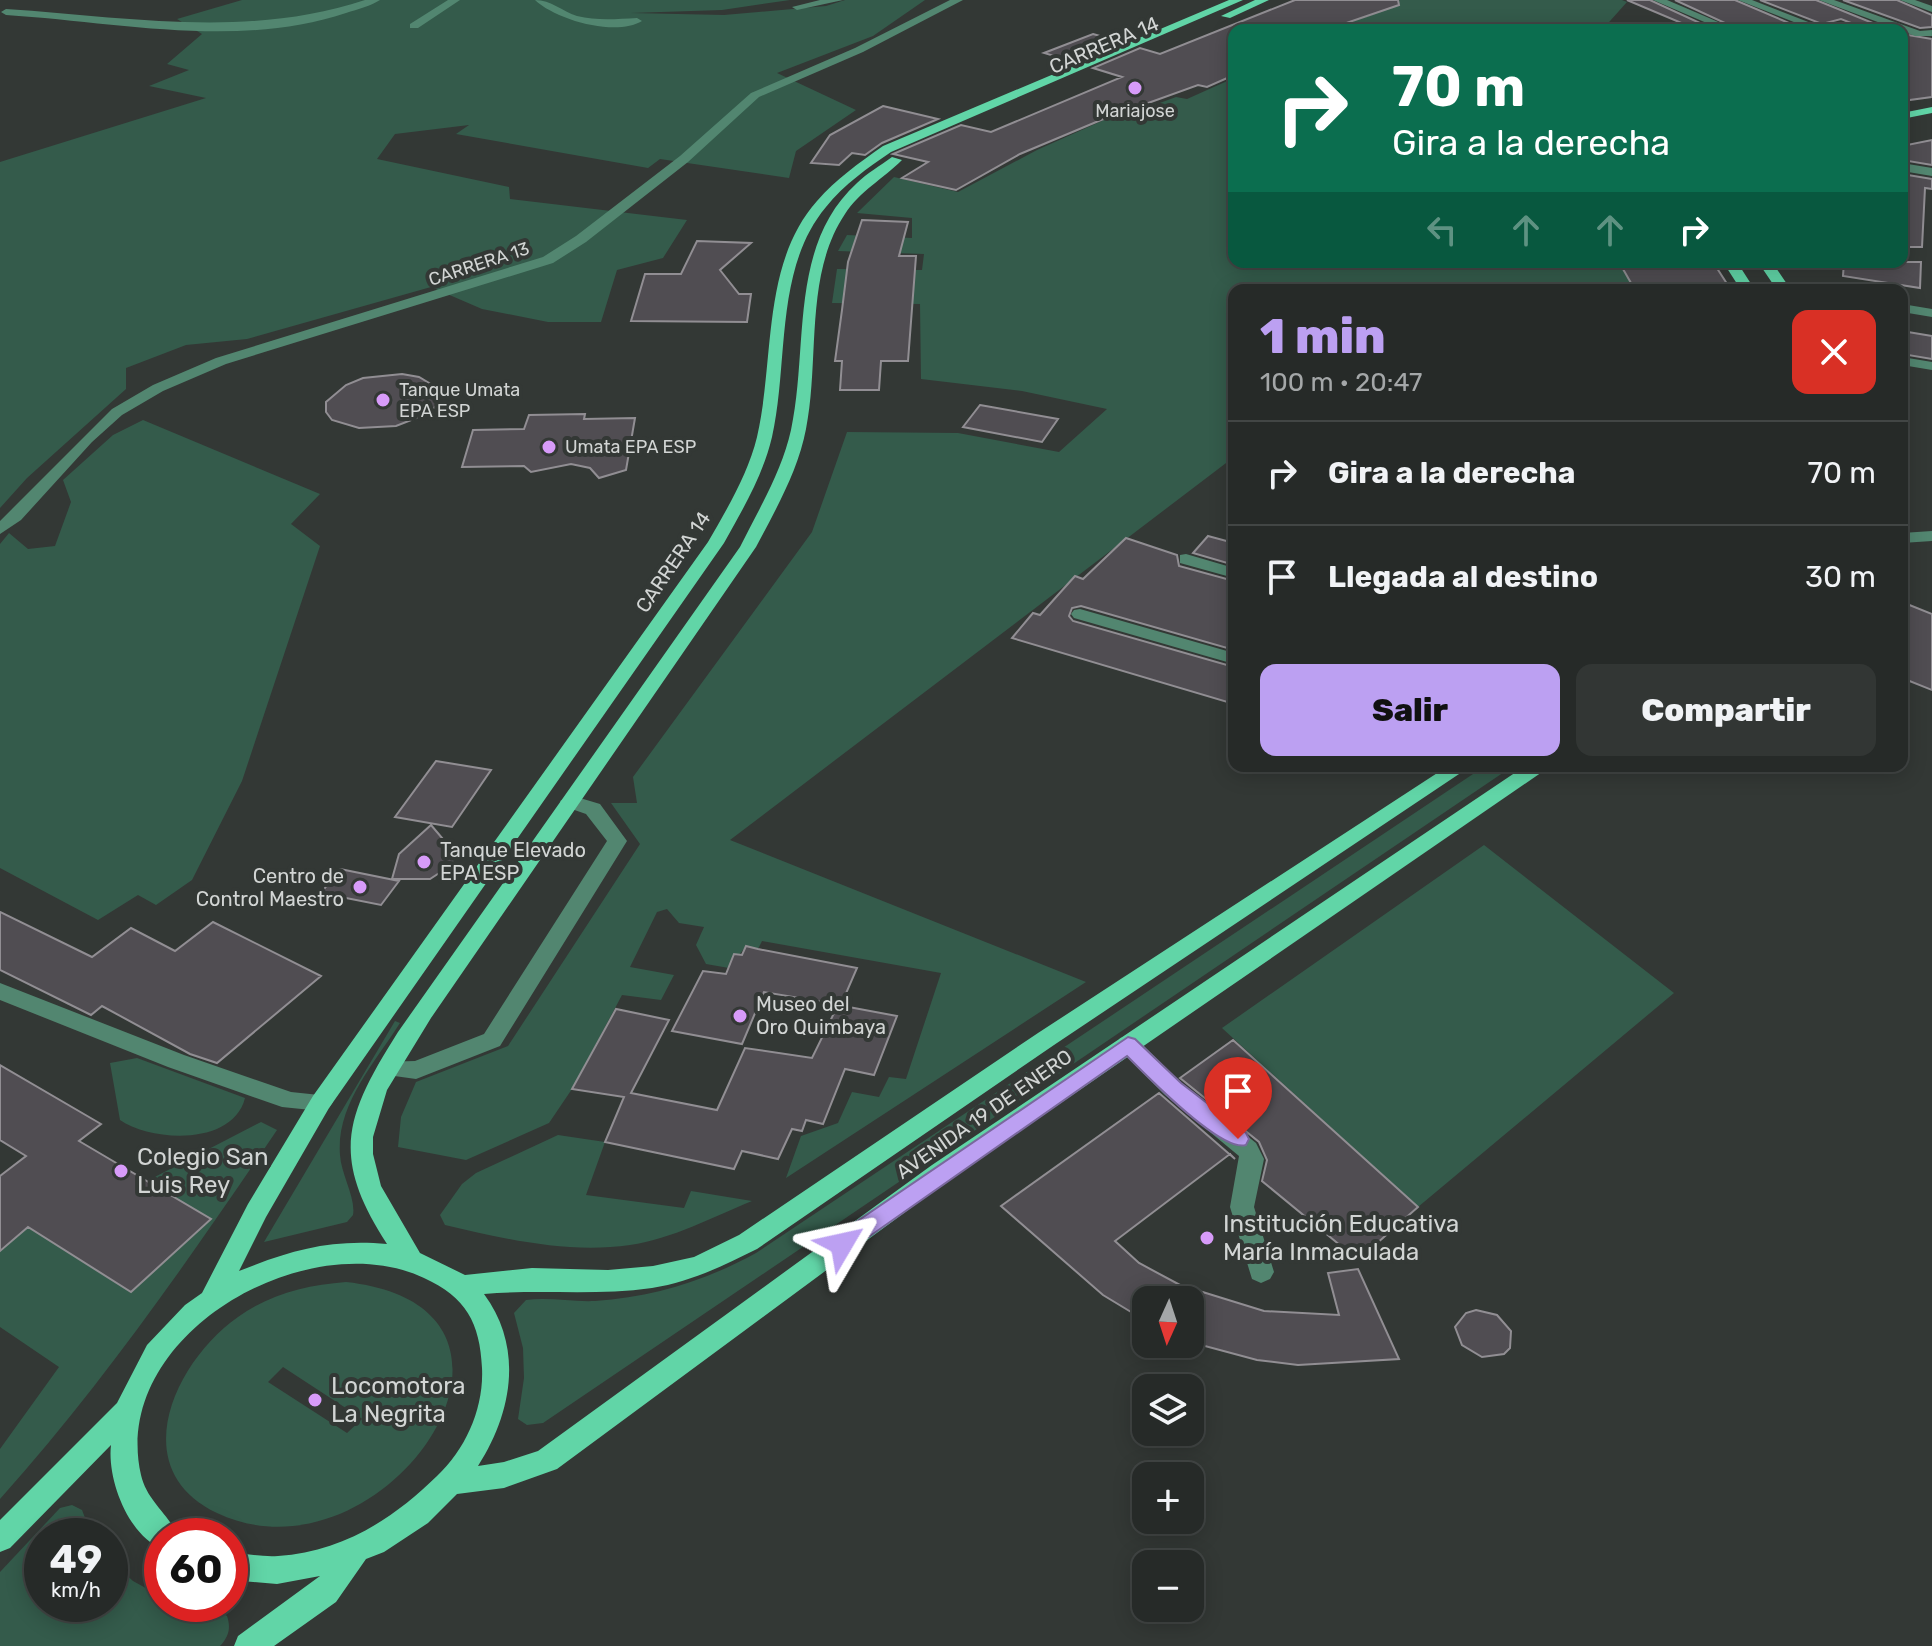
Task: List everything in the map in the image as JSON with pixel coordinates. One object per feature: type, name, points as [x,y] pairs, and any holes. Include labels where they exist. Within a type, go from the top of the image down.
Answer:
[{"type":"main road","name":"CARRERA 14","points":[[213,1298],[257,1211],[321,1102],[716,543],[752,470],[767,428],[791,252],[818,206],[858,166],[887,149],[1238,0]]},
{"type":"main road","name":"CARRERA 14","points":[[410,1258],[382,1216],[363,1168],[361,1138],[367,1106],[388,1068],[748,547],[768,507],[798,430],[818,252],[840,207],[877,170],[906,153],[1264,0]]},
{"type":"main road","points":[[1908,115],[1932,110]]},
{"type":"main road","points":[[1908,128],[1932,124]]},
{"type":"main road","name":"AVENIDA 19 DE ENERO","points":[[461,1286],[532,1279],[608,1281],[653,1277],[699,1266],[748,1242],[1046,1039],[1452,772]]},
{"type":"main road","name":"AVENIDA 19 DE ENERO","points":[[453,1482],[504,1475],[547,1460],[941,1172],[1529,772]]},
{"type":"main road","points":[[146,1518],[134,1499],[125,1471],[124,1440],[130,1408],[142,1377],[161,1348],[213,1298],[278,1264],[312,1255],[379,1252],[410,1258],[438,1269],[461,1286],[479,1307],[492,1331],[498,1359],[498,1389],[489,1420],[474,1451],[453,1482],[392,1533],[355,1551],[316,1564],[276,1569],[248,1567]]},
{"type":"main road","points":[[0,1539],[130,1408]]},
{"type":"main road","points":[[249,1646],[326,1592],[355,1551]]},
{"type":"street","points":[[3,12],[41,0]]},
{"type":"street","points":[[3,12],[240,26],[331,14],[375,0]]},
{"type":"street","points":[[414,26],[455,0]]},
{"type":"street","points":[[540,0],[558,15],[577,20],[637,21]]},
{"type":"street","points":[[797,7],[838,0]]},
{"type":"street","name":"CARRERA 13","points":[[0,529],[117,412],[158,388],[221,361],[548,260],[581,239],[684,159],[755,95],[859,50],[958,0]]},
{"type":"street","points":[[1658,0],[1717,24]]},
{"type":"street","points":[[1743,0],[1808,24]]},
{"type":"street","points":[[1824,0],[1891,24]]},
{"type":"street","points":[[1905,0],[1932,9]]},
{"type":"street","points":[[1908,30],[1919,34],[1932,33]]},
{"type":"street","points":[[1908,41],[1932,43]]},
{"type":"street","points":[[1908,168],[1932,172]]},
{"type":"street","points":[[1908,309],[1932,313]]},
{"type":"street","points":[[1908,362],[1932,366]]},
{"type":"street","points":[[1908,538],[1932,536]]},
{"type":"street","points":[[1186,559],[1228,571]]},
{"type":"street","points":[[1080,614],[1228,657]]},
{"type":"street","points":[[388,1068],[416,1070],[492,1040],[617,841],[593,809],[570,801]]},
{"type":"street","points":[[0,991],[21,1002],[280,1097],[321,1102]]},
{"type":"street","points":[[1128,1044],[1173,1089],[1248,1150],[1252,1159],[1242,1207],[1261,1272]]},
{"type":"green space","points":[[242,0],[790,0],[722,10],[631,13],[724,15],[826,6],[845,0],[925,0],[873,36],[777,73],[856,110],[796,151],[789,178],[660,159],[648,168],[456,134],[469,125],[395,134],[377,159],[509,187],[510,199],[687,220],[663,258],[617,270],[601,322],[548,322],[482,309],[431,287],[247,339],[186,345],[126,368],[126,389],[27,478],[0,508],[0,162],[206,98],[149,86],[189,70],[167,64],[202,34],[177,19]]},
{"type":"green space","points":[[1400,0],[1627,2],[1607,24],[1346,24],[1380,12]]},
{"type":"green space","points":[[1228,81],[1228,268],[1622,268],[1632,284],[1228,284],[1228,462],[730,840],[1086,982],[786,1178],[801,1136],[838,1123],[852,1092],[879,1097],[889,1077],[906,1079],[941,973],[762,941],[758,949],[746,946],[729,968],[706,964],[696,945],[704,927],[679,923],[667,909],[657,912],[630,967],[674,975],[661,1000],[622,995],[572,1089],[549,1123],[466,1160],[398,1147],[401,1117],[416,1082],[508,1046],[640,844],[611,803],[637,803],[633,777],[812,532],[847,432],[958,433],[1059,452],[1107,409],[1022,391],[921,379],[920,304],[832,303],[837,269],[922,270],[924,254],[838,251],[847,235],[912,238],[912,218],[857,213],[894,177],[958,192],[1037,150],[1133,107],[1157,104],[1176,97],[1187,99]]},
{"type":"green space","points":[[143,420],[320,494],[291,524],[320,546],[242,781],[192,880],[156,905],[138,895],[98,920],[0,868],[0,544],[9,533],[28,549],[55,546],[71,502],[63,480],[113,435]]},
{"type":"green space","points":[[1476,772],[1504,772],[543,1423],[527,1425],[518,1419],[524,1378],[523,1348],[514,1313],[526,1300],[595,1301],[637,1296],[698,1279],[756,1253]]},
{"type":"green space","points":[[1484,845],[1674,993],[1418,1207],[1222,1028]]},
{"type":"green space","points":[[395,1021],[400,1023],[350,1102],[340,1137],[340,1155],[353,1215],[347,1222],[264,1242]]},
{"type":"green space","points":[[137,1058],[245,1098],[237,1114],[225,1125],[209,1132],[170,1135],[134,1127],[120,1120],[110,1063]]},
{"type":"green space","points":[[261,1122],[277,1130],[212,1225],[110,1365],[0,1499],[0,1449],[59,1367],[0,1327],[0,1251],[28,1227],[131,1291],[211,1219],[147,1181]]},
{"type":"green space","points":[[558,1135],[605,1142],[586,1195],[684,1208],[691,1191],[752,1201],[661,1238],[607,1247],[537,1244],[445,1225],[440,1215],[462,1184],[476,1173]]},
{"type":"green space","points":[[346,1282],[414,1302],[447,1340],[451,1387],[431,1436],[393,1481],[341,1514],[280,1527],[217,1513],[189,1494],[172,1470],[166,1443],[169,1415],[179,1387],[195,1360],[215,1336],[238,1317],[276,1297],[303,1288]],"holes":[[[283,1367],[362,1419],[347,1433],[268,1382]]]},
{"type":"green space","points":[[72,1505],[82,1510],[85,1518],[51,1518],[60,1508]]},
{"type":"green space","points":[[24,1546],[24,1622],[128,1622],[128,1576],[144,1587],[144,1622],[228,1622],[228,1632],[220,1646],[0,1646],[0,1572]]},
{"type":"building","points":[[1295,0],[1398,0],[1399,5],[1344,24],[1235,24]]},
{"type":"building","points":[[1627,0],[1650,0],[1702,24],[1684,24]]},
{"type":"building","points":[[1675,0],[1735,0],[1791,24],[1727,24]]},
{"type":"building","points":[[1760,0],[1816,0],[1875,24],[1854,24],[1841,19],[1822,24]]},
{"type":"building","points":[[1843,0],[1897,0],[1932,15],[1932,27],[1920,28]]},
{"type":"building","points":[[1228,27],[1228,78],[1207,87],[1198,85],[1101,120],[1020,154],[956,190],[902,178],[928,162],[893,154],[961,125],[991,132],[1122,77],[1093,68],[1140,48],[1160,54]]},
{"type":"building","points":[[1093,34],[1121,42],[1074,62],[1044,53]]},
{"type":"building","points":[[1908,35],[1932,39],[1932,97],[1908,100]]},
{"type":"building","points":[[883,106],[938,119],[882,143],[865,155],[852,153],[839,165],[811,163],[830,135]]},
{"type":"building","points":[[1932,140],[1932,165],[1908,161],[1908,145]]},
{"type":"building","points":[[1908,175],[1932,179],[1932,189],[1925,188],[1922,247],[1908,247]]},
{"type":"building","points":[[862,220],[908,222],[899,256],[916,256],[908,361],[881,361],[879,390],[840,390],[842,361],[835,361],[848,262]]},
{"type":"building","points":[[697,241],[751,243],[720,270],[739,294],[751,294],[747,322],[631,321],[645,274],[681,274]]},
{"type":"building","points":[[1908,262],[1921,262],[1920,288],[1843,276],[1844,268],[1908,268]]},
{"type":"building","points":[[1622,268],[1717,268],[1727,284],[1632,284]]},
{"type":"building","points":[[1908,332],[1932,336],[1932,359],[1908,355]]},
{"type":"building","name":"Tanque Umata EPA ESP","points":[[402,374],[419,377],[439,389],[436,406],[427,414],[396,426],[359,428],[332,420],[326,412],[326,402],[346,385],[363,378]]},
{"type":"building","points":[[980,405],[1058,419],[1042,442],[963,427]]},
{"type":"building","name":"Umata EPA ESP","points":[[585,414],[584,419],[635,418],[626,470],[599,478],[590,468],[571,464],[531,472],[524,466],[462,467],[473,430],[524,429],[529,415]]},
{"type":"building","points":[[1208,536],[1228,541],[1228,563],[1193,553]]},
{"type":"building","points":[[1126,538],[1177,555],[1179,566],[1228,579],[1228,648],[1081,606],[1072,608],[1069,616],[1073,621],[1228,665],[1228,702],[1012,638],[1033,613],[1040,615],[1075,576],[1083,579]]},
{"type":"building","points":[[1908,604],[1932,614],[1932,690],[1908,680]]},
{"type":"building","points":[[436,761],[491,770],[452,827],[395,817]]},
{"type":"building","name":"Tanque Elevado EPA ESP","points":[[431,825],[454,852],[453,864],[430,879],[392,879],[399,854]]},
{"type":"building","name":"Centro de Control Maestro","points":[[340,869],[399,881],[381,905],[321,893]]},
{"type":"building","points":[[0,912],[92,957],[131,928],[175,951],[213,922],[321,976],[217,1063],[190,1054],[102,1006],[91,1015],[0,970]]},
{"type":"building","points":[[746,946],[857,968],[841,1005],[764,992],[742,1044],[672,1031],[703,971],[726,974],[734,954],[742,955]]},
{"type":"building","points":[[838,1005],[897,1016],[874,1075],[845,1069],[823,1124],[806,1120],[802,1131],[792,1129],[778,1159],[742,1151],[734,1169],[605,1142],[624,1097],[572,1089],[616,1009],[669,1020],[631,1093],[717,1110],[745,1048],[812,1058]]},
{"type":"building","points":[[1233,1040],[1418,1207],[1358,1260],[1262,1181],[1267,1160],[1259,1142],[1180,1078]]},
{"type":"building","points":[[0,1065],[101,1124],[79,1141],[211,1219],[131,1292],[28,1227],[0,1251],[0,1176],[26,1156],[0,1140]]},
{"type":"building","points":[[1159,1093],[1230,1154],[1115,1241],[1139,1263],[1183,1286],[1132,1286],[1132,1313],[1103,1295],[1001,1206]]},
{"type":"building","points":[[1358,1269],[1399,1359],[1298,1365],[1257,1360],[1204,1346],[1204,1292],[1264,1311],[1339,1315],[1328,1273]]},
{"type":"building","points":[[1476,1310],[1497,1315],[1511,1331],[1510,1348],[1504,1354],[1482,1357],[1462,1345],[1455,1327],[1466,1313]]},
{"type":"place","name":"Mariajose","points":[[1135,88]]},
{"type":"place","name":"Tanque Umata EPA ESP","points":[[383,400]]},
{"type":"place","name":"Umata EPA ESP","points":[[549,447]]},
{"type":"place","name":"Tanque Elevado EPA ESP","points":[[424,862]]},
{"type":"place","name":"Centro de Control Maestro","points":[[360,887]]},
{"type":"place","name":"Museo del Oro Quimbaya","points":[[740,1016]]},
{"type":"place","name":"Colegio San Luis Rey","points":[[121,1171]]},
{"type":"place","name":"Institución Educativa María Inmaculada","points":[[1207,1238]]},
{"type":"place","name":"Locomotora La Negrita","points":[[315,1400]]},
{"type":"route","points":[[842,1244],[1128,1044],[1173,1089],[1238,1139]]}]
